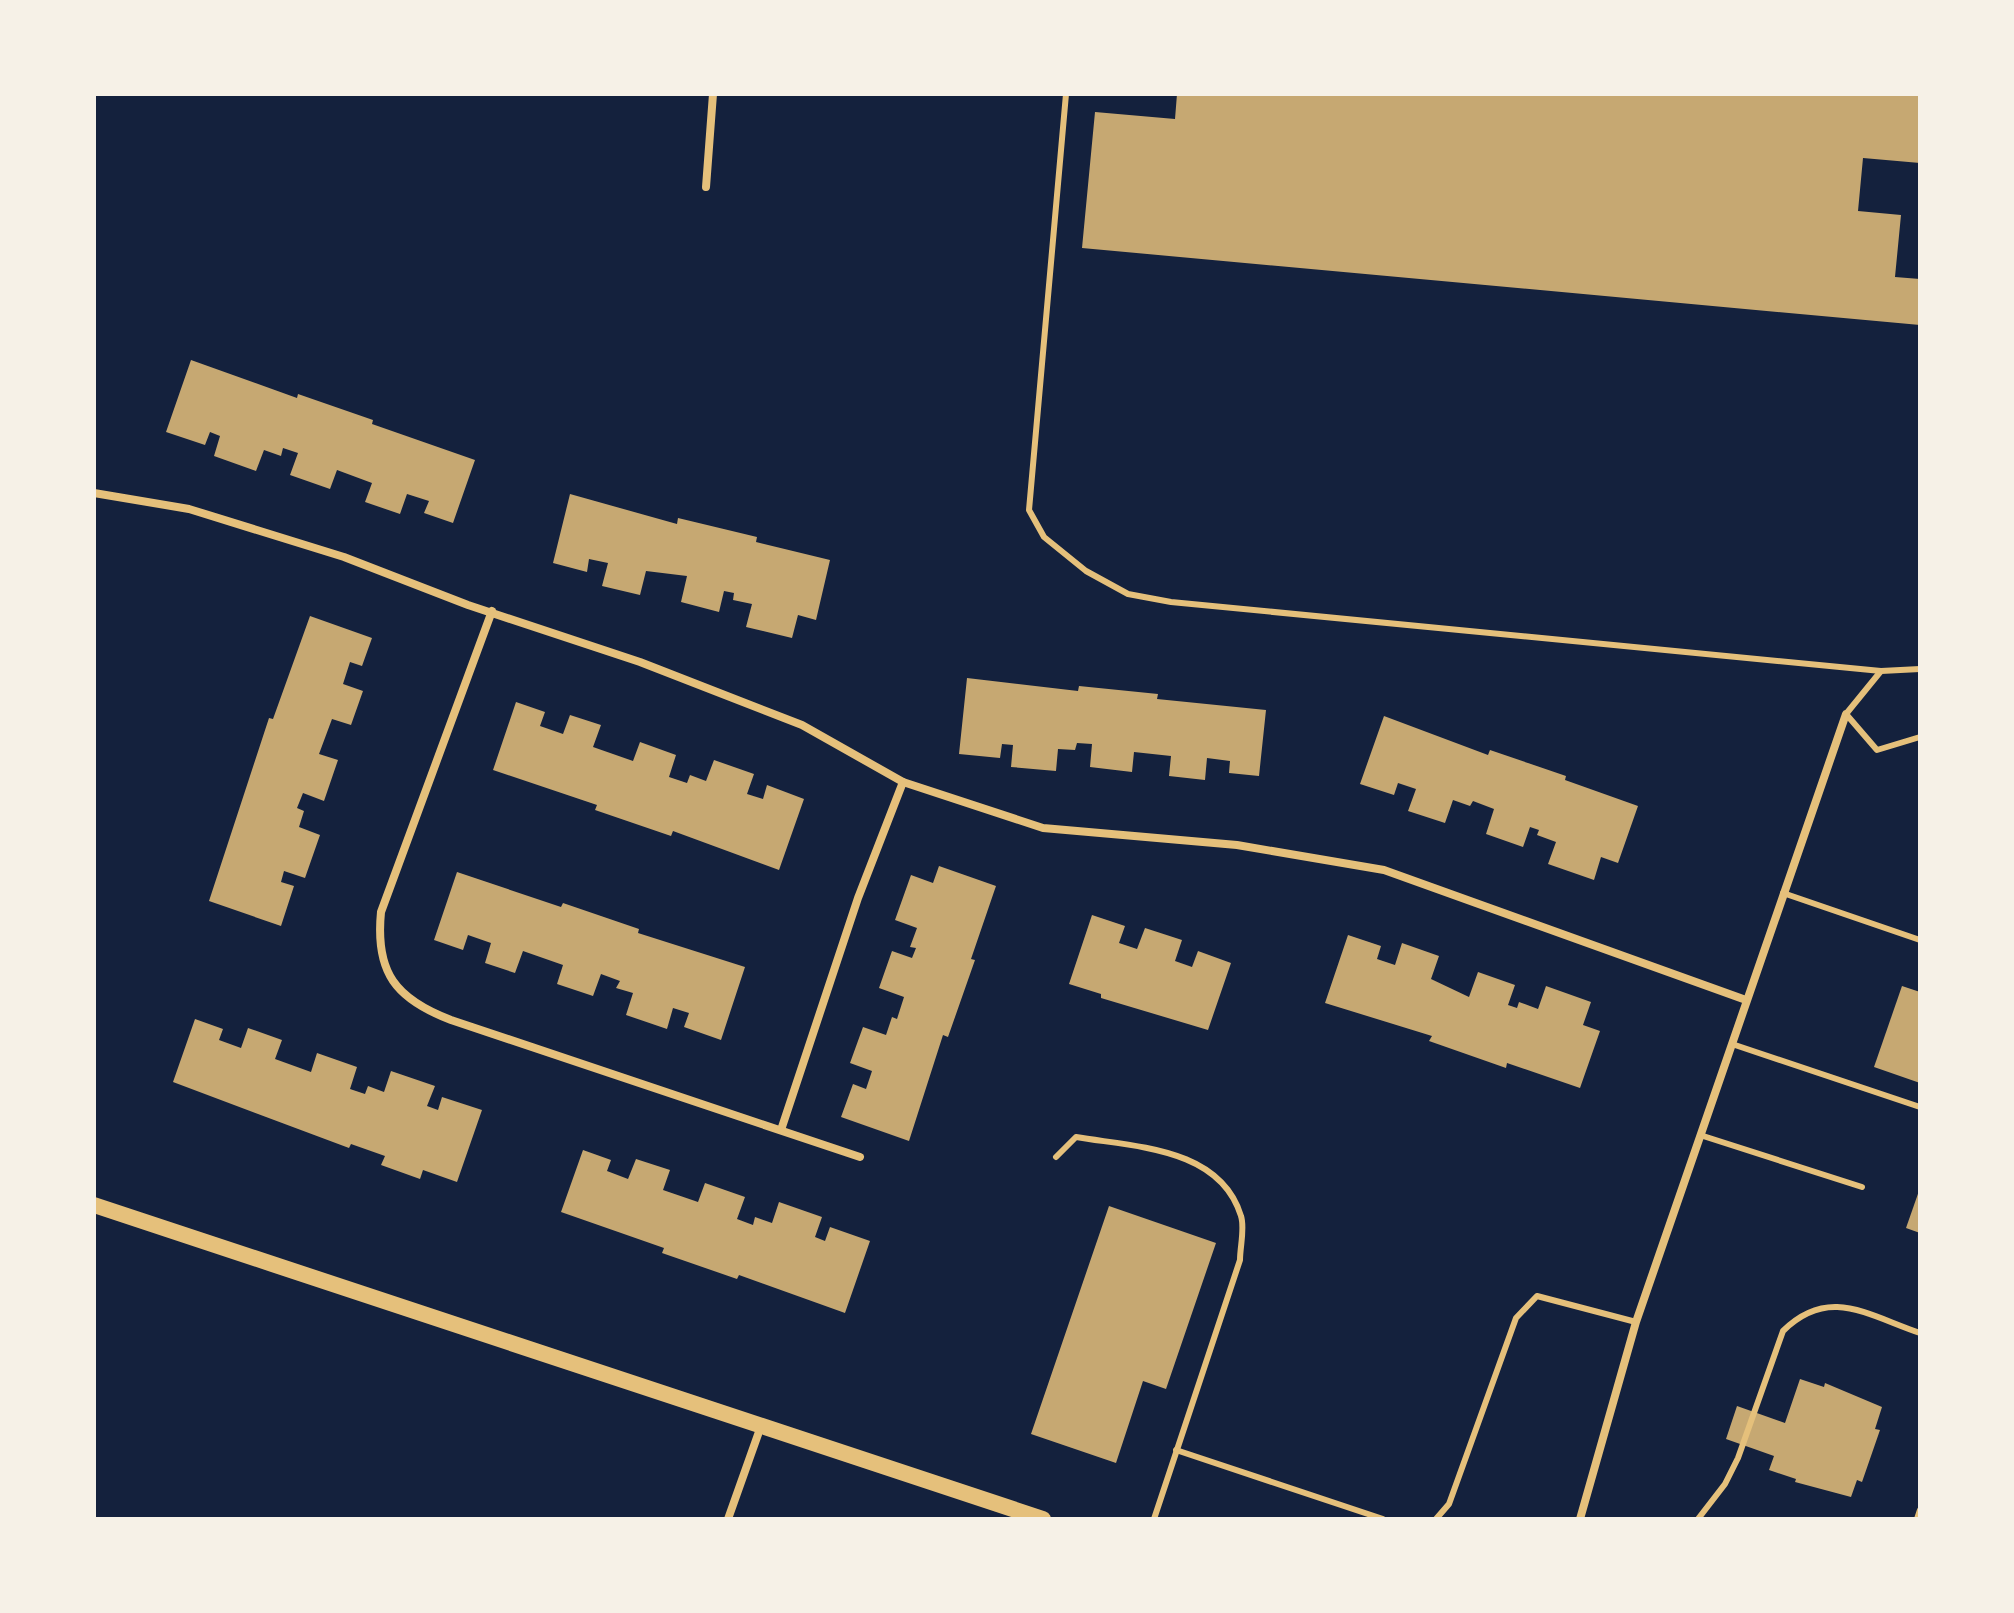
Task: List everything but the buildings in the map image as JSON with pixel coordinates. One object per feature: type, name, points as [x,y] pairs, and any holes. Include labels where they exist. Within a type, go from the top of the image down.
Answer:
[{"type":"main road","points":[[94,1205],[1043,1519]]},
{"type":"street","points":[[706,187],[713,94]]},
{"type":"street","points":[[94,493],[189,509],[344,557],[640,662],[802,725],[903,782],[1043,828],[1237,845],[1384,870],[1746,1000]]},
{"type":"street","points":[[492,611],[381,912],[379,940],[385,966],[399,990],[419,1008],[860,1157]]},
{"type":"street","points":[[1580,1519],[1636,1322],[1846,714]]},
{"type":"street","points":[[781,1130],[858,898],[903,782]]},
{"type":"street","points":[[728,1519],[761,1426]]},
{"type":"lane","points":[[1066,94],[1029,510],[1044,537],[1086,571],[1128,594],[1171,602],[1881,671],[1920,669]]},
{"type":"lane","points":[[1881,671],[1846,714],[1877,750],[1920,737]]},
{"type":"lane","points":[[1783,893],[1920,940]]},
{"type":"lane","points":[[1732,1044],[1920,1107]]},
{"type":"lane","points":[[1700,1135],[1862,1187]]},
{"type":"lane","points":[[1056,1157],[1076,1137],[1190,1158],[1222,1183],[1242,1217],[1240,1260],[1154,1519]]},
{"type":"lane","points":[[1436,1519],[1449,1504],[1516,1318],[1537,1296],[1636,1322]]},
{"type":"lane","points":[[1698,1519],[1731,1471],[1783,1331],[1799,1315],[1834,1304],[1920,1333]]},
{"type":"lane","points":[[1176,1450],[1383,1519]]},
{"type":"lane","points":[[1917,1519],[1920,1510]]}]
